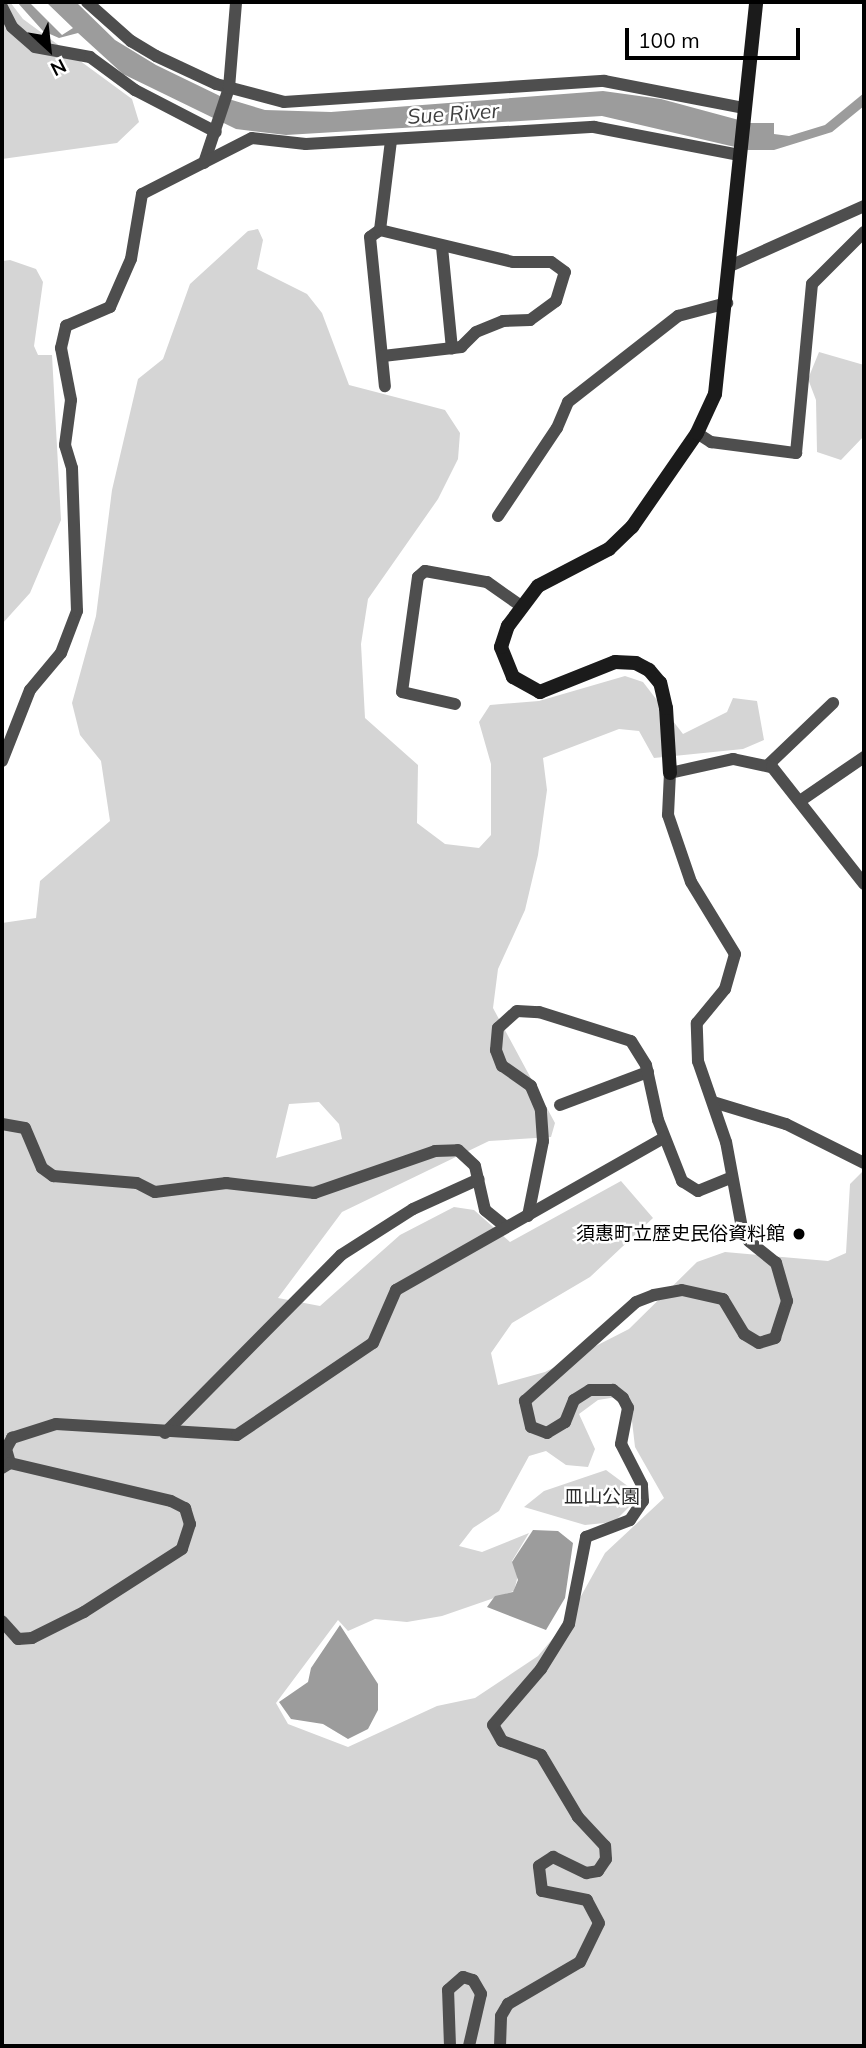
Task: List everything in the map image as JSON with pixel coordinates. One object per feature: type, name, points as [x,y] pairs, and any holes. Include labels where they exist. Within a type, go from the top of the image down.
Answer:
[{"type":"street","points":[[87,2],[131,41],[229,88],[301,102],[604,81],[744,112]]},
{"type":"street","points":[[204,163],[229,88],[236,2]]},
{"type":"street","points":[[500,2046],[500,2016],[508,2004],[580,1962],[599,1923],[587,1900],[552,1897],[542,1891],[539,1866],[553,1857],[586,1873],[598,1871],[606,1859],[605,1846],[578,1817],[541,1755],[502,1741],[493,1726],[541,1670],[569,1624],[586,1537],[630,1520],[643,1501],[642,1485],[621,1444],[628,1408],[623,1398],[613,1390],[590,1390],[574,1400],[565,1422],[547,1433],[531,1427],[525,1401],[636,1302],[654,1294],[708,1293],[723,1299],[744,1334],[759,1343],[775,1338],[787,1301],[783,1280],[768,1255],[749,1241],[694,1037],[697,1023],[725,989],[735,954],[691,882],[668,815],[670,773],[666,708],[660,683],[649,670],[636,663],[615,662],[540,692],[513,677],[501,647],[521,606],[538,586],[609,549],[632,527],[697,433],[722,369],[756,2]]},
{"type":"street","points":[[2,8],[12,27],[35,47],[90,57],[135,90],[217,130]]},
{"type":"street","points":[[2,761],[30,690],[61,653],[77,611],[72,468],[65,445],[72,400],[61,348],[66,326],[110,307],[131,259],[142,194],[252,138],[306,144],[594,127],[740,153]]},
{"type":"street","points":[[385,386],[370,237],[380,230],[391,140]]},
{"type":"street","points":[[730,266],[864,206]]},
{"type":"street","points":[[380,230],[513,262],[551,261],[565,272],[556,301],[539,309],[536,317],[503,321],[453,349],[383,356]]},
{"type":"street","points":[[697,433],[711,442],[796,453],[812,284],[864,232]]},
{"type":"street","points":[[442,247],[453,349]]},
{"type":"street","points":[[498,516],[557,428],[568,402],[678,316],[727,303]]},
{"type":"street","points":[[455,704],[402,692],[418,577],[425,571],[487,583],[521,606]]},
{"type":"street","points":[[768,765],[833,703]]},
{"type":"street","points":[[800,801],[864,757]]},
{"type":"street","points":[[670,773],[733,759],[768,765],[787,780],[864,884]]},
{"type":"street","points":[[528,1216],[543,1141],[541,1110],[531,1086],[502,1066],[496,1051],[504,1018],[528,1010],[631,1041],[648,1072],[664,1138],[689,1188],[698,1191],[730,1178]]},
{"type":"street","points":[[560,1105],[648,1072]]},
{"type":"street","points":[[713,1102],[786,1124],[864,1163]]},
{"type":"street","points":[[2,1125],[25,1128],[42,1168],[53,1176],[137,1183],[155,1192],[226,1183],[314,1193],[448,1149],[468,1156],[479,1179],[485,1210],[506,1227]]},
{"type":"street","points":[[2,1621],[18,1639],[32,1638],[84,1612],[181,1549],[190,1524],[185,1508],[171,1501],[6,1465],[6,1449],[12,1438],[31,1428],[81,1423],[165,1433],[237,1435],[269,1417],[373,1343],[396,1290],[664,1138]]},
{"type":"street","points":[[165,1433],[341,1255],[413,1209],[479,1179]]},
{"type":"street","points":[[450,2046],[448,1990],[463,1977],[473,1980],[481,1994],[470,2046]]},
{"type":"green space","points":[[2,2],[10,2],[23,19],[132,99],[139,122],[117,143],[2,159]]},
{"type":"green space","points":[[258,229],[263,240],[257,269],[307,294],[322,313],[349,385],[445,410],[460,433],[458,459],[438,499],[368,599],[361,644],[365,718],[418,765],[417,823],[445,844],[479,848],[491,835],[491,764],[479,722],[490,705],[539,701],[625,676],[643,682],[683,734],[727,712],[733,698],[757,701],[764,740],[743,749],[654,758],[639,731],[619,729],[543,758],[547,790],[538,855],[525,910],[498,969],[493,1008],[555,1123],[551,1137],[489,1141],[342,1212],[278,1298],[320,1306],[400,1235],[454,1207],[474,1210],[510,1242],[621,1181],[653,1218],[590,1277],[512,1323],[491,1353],[498,1385],[545,1372],[629,1329],[697,1262],[725,1252],[828,1261],[846,1253],[850,1184],[864,1170],[864,2046],[2,2046],[2,923],[36,918],[40,881],[110,821],[101,761],[80,735],[72,703],[96,616],[112,490],[138,379],[163,359],[190,284],[248,231]],"holes":[[[319,1102],[339,1124],[342,1139],[276,1158],[289,1104]],[[629,1395],[635,1447],[664,1498],[605,1553],[566,1623],[538,1656],[475,1698],[437,1706],[348,1747],[288,1724],[276,1703],[338,1620],[348,1631],[375,1619],[407,1622],[442,1616],[514,1591],[518,1575],[512,1561],[529,1533],[482,1552],[459,1546],[473,1528],[499,1511],[529,1456],[546,1451],[566,1465],[588,1467],[595,1449],[579,1414],[598,1400]]]},
{"type":"green space","points":[[10,260],[36,269],[43,282],[34,346],[38,355],[52,355],[61,520],[30,593],[2,624],[2,261]]},
{"type":"green space","points":[[819,352],[864,365],[864,436],[841,460],[817,452],[816,400],[808,379]]},
{"type":"green space","name":"皿山公園","points":[[606,1470],[629,1487],[631,1505],[614,1522],[585,1525],[524,1507],[544,1491]]},
{"type":"water","name":"Sue River","points":[[17,2],[29,2],[62,35],[73,28],[46,2],[76,2],[115,40],[156,65],[222,97],[265,110],[331,112],[603,91],[661,99],[750,123],[774,123],[774,134],[789,136],[825,125],[864,93],[864,106],[832,132],[774,150],[748,150],[602,116],[286,135],[236,129],[123,74],[78,33],[59,38],[43,31]]},
{"type":"water","points":[[533,1530],[558,1531],[573,1543],[565,1598],[546,1630],[487,1607],[495,1596],[513,1592],[518,1580],[512,1562]]},
{"type":"water","points":[[340,1625],[378,1684],[378,1710],[368,1729],[348,1739],[323,1724],[291,1719],[279,1702],[308,1682],[311,1668]]},
{"type":"place","name":"須惠町立歴史民俗資料館","points":[[799,1234]]}]
